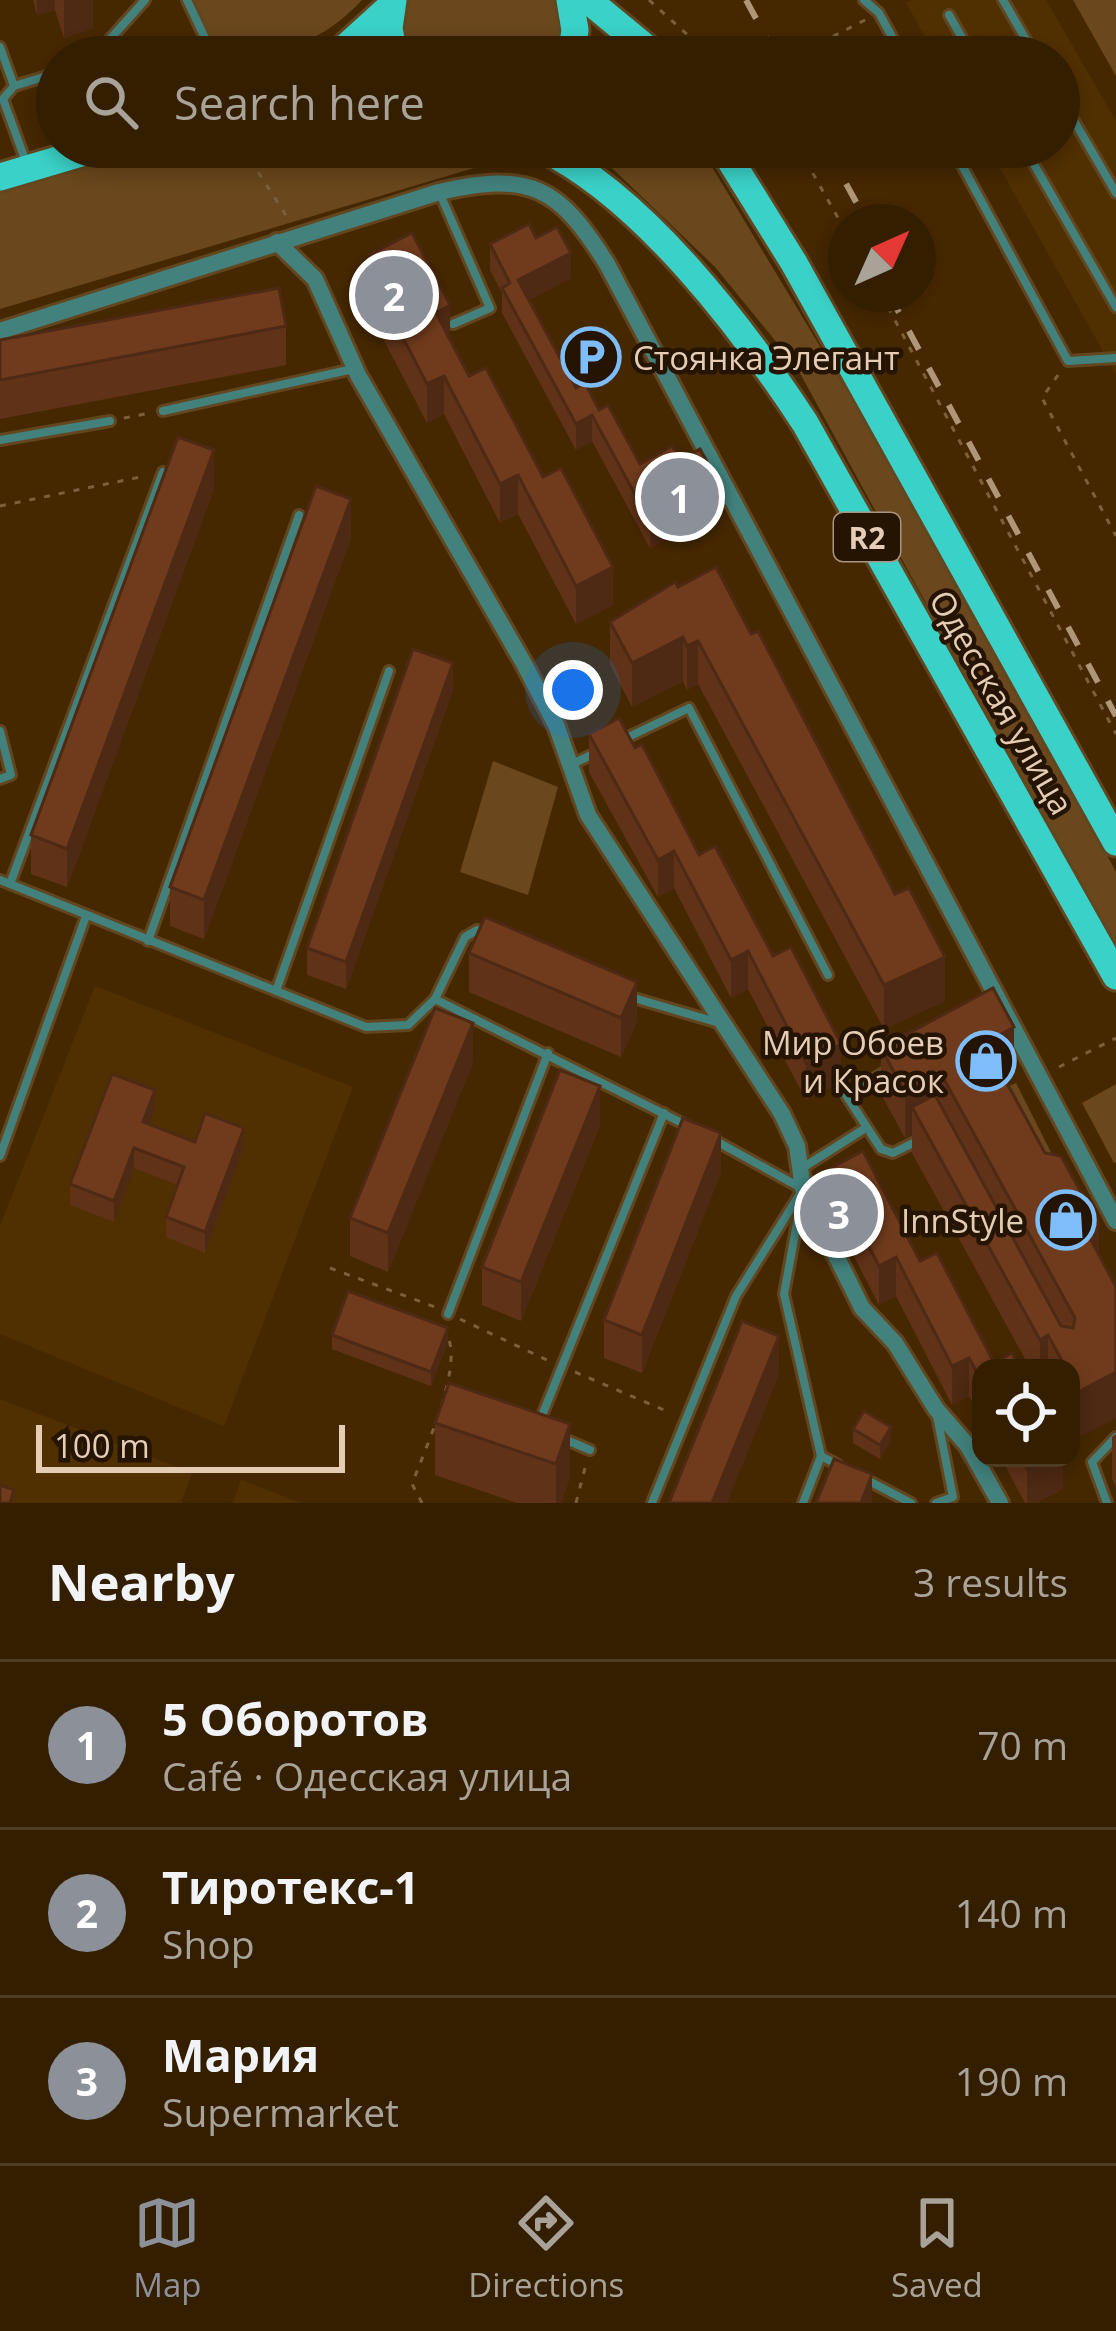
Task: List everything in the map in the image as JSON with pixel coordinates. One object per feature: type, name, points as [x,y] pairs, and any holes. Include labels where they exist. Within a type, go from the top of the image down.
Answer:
[{"type":"main road","points":[[570,0],[574,36]]},
{"type":"main road","points":[[588,0],[632,36]]},
{"type":"main road","points":[[358,36],[393,3]]},
{"type":"main road","points":[[393,3],[394,36]]},
{"type":"main road","points":[[0,177],[36,167]]},
{"type":"main road","name":"Одесская улица","points":[[573,168],[612,196],[754,346],[805,423],[1116,976]]},
{"type":"main road","name":"Одесская улица","points":[[735,168],[794,263],[1116,842]]},
{"type":"street","points":[[550,168],[554,196]]},
{"type":"street","points":[[0,331],[439,192],[508,184],[554,196],[583,225],[608,264],[1116,1221]]},
{"type":"street","points":[[277,242],[315,279],[355,369],[523,662],[572,764],[588,815],[782,1114],[803,1167],[803,1189],[862,1308],[895,1343],[936,1408],[968,1446],[1000,1503]]},
{"type":"lane","points":[[113,36],[146,0]]},
{"type":"lane","points":[[187,0],[204,36]]},
{"type":"lane","points":[[864,0],[879,13],[892,36]]},
{"type":"lane","points":[[1003,0],[1024,36]]},
{"type":"lane","points":[[949,15],[961,36]]},
{"type":"lane","points":[[0,47],[14,86]]},
{"type":"lane","points":[[28,169],[1,100],[14,86],[36,79]]},
{"type":"lane","points":[[1080,131],[1116,193]]},
{"type":"lane","points":[[963,168],[1068,361],[1116,358]]},
{"type":"lane","points":[[1036,168],[1116,307]]},
{"type":"lane","points":[[439,192],[490,308],[453,324]]},
{"type":"lane","points":[[164,411],[355,369]]},
{"type":"lane","points":[[0,440],[110,421]]},
{"type":"lane","points":[[163,472],[5,882],[366,1027],[407,1024],[435,999],[470,932],[499,940]]},
{"type":"lane","points":[[148,941],[299,515]]},
{"type":"lane","points":[[276,991],[389,671]]},
{"type":"lane","points":[[572,764],[688,708],[828,975]]},
{"type":"lane","points":[[0,730],[11,776],[0,779]]},
{"type":"lane","points":[[0,1156],[86,916]]},
{"type":"lane","points":[[608,987],[651,1006],[727,1024]]},
{"type":"lane","points":[[435,999],[548,1053],[803,1189]]},
{"type":"lane","points":[[981,1016],[1001,1005]]},
{"type":"lane","points":[[448,1314],[548,1053]]},
{"type":"lane","points":[[904,1061],[846,1095],[881,1149],[893,1153],[938,1131]]},
{"type":"lane","points":[[538,1427],[664,1113]]},
{"type":"lane","points":[[803,1167],[864,1129]]},
{"type":"lane","points":[[652,1503],[690,1421],[736,1295],[803,1189]]},
{"type":"lane","points":[[803,1189],[784,1294],[821,1456],[803,1503]]},
{"type":"lane","points":[[936,1408],[952,1497],[936,1503]]},
{"type":"lane","points":[[519,1420],[590,1450]]},
{"type":"lane","points":[[1107,1503],[1092,1462],[1116,1437]]},
{"type":"lane","points":[[821,1456],[911,1503]]},
{"type":"path","points":[[650,0],[689,36]]},
{"type":"path","points":[[835,36],[879,13]]},
{"type":"path","points":[[256,168],[289,220]]},
{"type":"path","points":[[810,168],[830,204]]},
{"type":"path","points":[[890,312],[1116,734]]},
{"type":"path","points":[[1068,361],[1042,398],[1116,536]]},
{"type":"path","points":[[110,421],[164,411]]},
{"type":"path","points":[[0,506],[163,472]]},
{"type":"path","points":[[1039,1077],[1116,1037]]},
{"type":"path","points":[[330,1268],[448,1314],[690,1421]]},
{"type":"path","points":[[422,1503],[412,1484],[454,1351],[445,1329]]},
{"type":"path","points":[[575,1503],[590,1450]]},
{"type":"shaded area","points":[[192,0],[362,0],[316,36],[211,36]]},
{"type":"shaded area","points":[[406,0],[555,0],[561,36],[401,36]]},
{"type":"shaded area","points":[[1046,0],[1067,36],[925,36],[906,3]]},
{"type":"shaded area","points":[[1073,0],[1116,0],[1116,76]]},
{"type":"shaded area","points":[[1080,59],[1116,121],[1116,374],[1000,168],[1080,168]]},
{"type":"shaded area","points":[[80,168],[474,168],[0,309],[0,191]]},
{"type":"shaded area","points":[[612,168],[713,168],[947,557],[1116,872],[1116,950],[796,366],[715,267]]},
{"type":"shaded area","points":[[493,761],[558,787],[528,895],[460,872]]},
{"type":"shaded area","points":[[95,986],[353,1087],[224,1426],[0,1334],[0,1226]]},
{"type":"shaded area","points":[[1016,1083],[1069,1188],[994,1093]]},
{"type":"shaded area","points":[[1116,1084],[1116,1162],[1114,1163],[1082,1103]]},
{"type":"shaded area","points":[[0,1399],[192,1473],[181,1503],[0,1503]]},
{"type":"shaded area","points":[[241,1480],[301,1503],[233,1503]]},
{"type":"building","points":[[529,224],[536,238],[557,227],[571,253],[518,280],[576,388],[585,383],[599,410],[608,405],[640,464],[672,446],[682,459],[700,449],[720,485],[650,522],[592,415],[576,424],[502,288],[510,283],[490,244]]},
{"type":"building","points":[[412,233],[450,305],[436,313],[469,376],[486,368],[543,477],[561,468],[613,567],[576,586],[518,475],[500,484],[444,376],[427,384],[376,286],[383,282],[369,255]]},
{"type":"building","points":[[279,288],[286,326],[0,380],[0,340]]},
{"type":"building","points":[[178,437],[214,450],[67,849],[31,835]]},
{"type":"building","points":[[316,486],[351,499],[204,900],[170,887]]},
{"type":"building","points":[[716,567],[751,634],[758,631],[895,894],[909,888],[945,957],[884,985],[698,641],[687,646],[683,637],[632,663],[610,622],[675,582],[678,587]]},
{"type":"building","points":[[413,649],[453,663],[346,962],[307,948]]},
{"type":"building","points":[[619,718],[635,748],[642,744],[699,855],[715,846],[773,956],[791,947],[841,1044],[806,1063],[748,951],[731,960],[674,851],[658,860],[589,734]]},
{"type":"building","points":[[485,917],[637,982],[621,1018],[469,953]]},
{"type":"building","points":[[993,988],[1014,1027],[985,1043],[1045,1153],[1061,1156],[1099,1225],[1091,1240],[1116,1287],[1116,1372],[1080,1391],[1080,1359],[1061,1359],[1048,1335],[1040,1340],[912,1107],[935,1095],[1061,1326],[1073,1328],[1075,1318],[945,1081],[935,1077],[905,1092],[881,1048]]},
{"type":"building","points":[[435,1008],[473,1023],[388,1233],[350,1218]]},
{"type":"building","points":[[560,1070],[600,1086],[521,1282],[482,1267]]},
{"type":"building","points":[[112,1074],[155,1090],[143,1122],[195,1142],[205,1113],[244,1128],[205,1232],[166,1217],[184,1167],[134,1148],[114,1201],[70,1184]]},
{"type":"building","points":[[683,1118],[721,1133],[642,1335],[604,1320]]},
{"type":"building","points":[[863,1151],[920,1261],[937,1253],[992,1359],[972,1359],[972,1364],[969,1358],[952,1366],[896,1257],[879,1266],[829,1169]]},
{"type":"building","points":[[348,1291],[448,1328],[431,1372],[332,1335]]},
{"type":"building","points":[[742,1321],[779,1336],[712,1503],[669,1503]]},
{"type":"building","points":[[449,1383],[570,1424],[556,1464],[435,1423]]},
{"type":"building","points":[[864,1411],[891,1427],[880,1445],[853,1429]]},
{"type":"building","points":[[834,1459],[872,1474],[861,1503],[816,1503]]},
{"type":"building","points":[[0,1485],[14,1490],[10,1503],[0,1503]]},
{"type":"railway","points":[[746,0],[766,36]]},
{"type":"railway","points":[[837,168],[857,204]]},
{"type":"railway","points":[[899,312],[1116,716]]},
{"type":"place","name":"Тиротекс-1","points":[[394,295]]},
{"type":"place","name":"Стоянка Элегант","points":[[591,357]]},
{"type":"place","name":"5 Оборотов","points":[[680,497]]},
{"type":"place","name":"Мир Обоев и Красок","points":[[986,1061]]},
{"type":"place","name":"Мария","points":[[839,1213]]},
{"type":"place","name":"InnStyle","points":[[1066,1220]]}]
